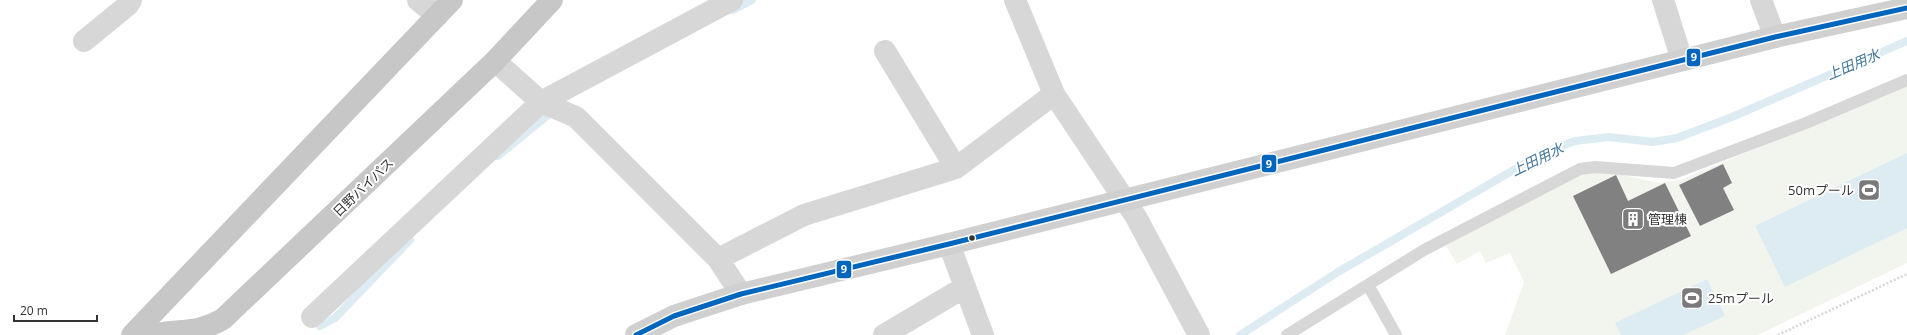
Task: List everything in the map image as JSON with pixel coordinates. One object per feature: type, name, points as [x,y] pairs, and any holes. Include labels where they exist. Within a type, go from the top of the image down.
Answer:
[{"type":"highway","points":[[132,335],[452,0]]},
{"type":"highway","name":"日野バイパス","points":[[152,335],[172,331],[195,331],[210,327],[223,319],[495,61],[552,0]]},
{"type":"main road","points":[[636,335],[674,316],[741,294],[949,244],[1775,37],[1907,8]]},
{"type":"street","points":[[84,41],[128,5],[130,0]]},
{"type":"street","points":[[418,0],[437,16]]},
{"type":"street","points":[[312,317],[541,102],[732,0]]},
{"type":"street","points":[[1015,0],[1054,94],[1136,217],[1194,333]]},
{"type":"street","points":[[1662,0],[1682,60]]},
{"type":"street","points":[[1761,0],[1775,37]]},
{"type":"street","points":[[885,51],[956,168]]},
{"type":"street","points":[[495,61],[541,102],[576,117],[718,259],[741,294]]},
{"type":"street","points":[[718,259],[804,215],[956,168],[1054,94]]},
{"type":"street","points":[[949,244],[983,335]]},
{"type":"street","points":[[884,335],[965,287]]},
{"type":"lane","points":[[1287,335],[1424,250],[1580,169],[1596,167],[1674,173],[1806,123],[1907,80]]},
{"type":"lane","points":[[1368,285],[1396,335]]},
{"type":"path","points":[[1778,335],[1907,274]]},
{"type":"shaded area","points":[[1907,86],[1907,263],[1758,335],[1505,335],[1524,282],[1510,253],[1486,263],[1480,251],[1457,264],[1446,246],[1562,177],[1583,172],[1618,174],[1659,183],[1680,180]]},
{"type":"shaded area","name":"50mプール","points":[[1907,153],[1907,228],[1785,287],[1755,226]]},
{"type":"shaded area","name":"25mプール","points":[[1707,279],[1725,316],[1683,335],[1621,335],[1615,323]]},
{"type":"building","points":[[1723,164],[1732,183],[1723,188],[1734,210],[1700,226],[1679,185]]},
{"type":"building","name":"管理棟","points":[[1616,175],[1628,201],[1665,183],[1691,236],[1611,274],[1573,196]]},
{"type":"waterway","points":[[733,10],[752,0]]},
{"type":"waterway","name":"上田用水","points":[[1240,335],[1338,272],[1543,153],[1575,141],[1609,137],[1653,142],[1677,138],[1732,117],[1907,41]]},
{"type":"waterway","points":[[498,156],[553,111]]},
{"type":"waterway","points":[[320,326],[335,318],[410,240]]},
{"type":"transit line","name":"9","points":[[636,335],[674,316],[741,294],[949,244],[1775,37],[1907,8]]},
{"type":"place","name":"50mプール","points":[[1869,190]]},
{"type":"place","name":"管理棟","points":[[1633,219]]},
{"type":"place","name":"25mプール","points":[[1692,298]]}]
